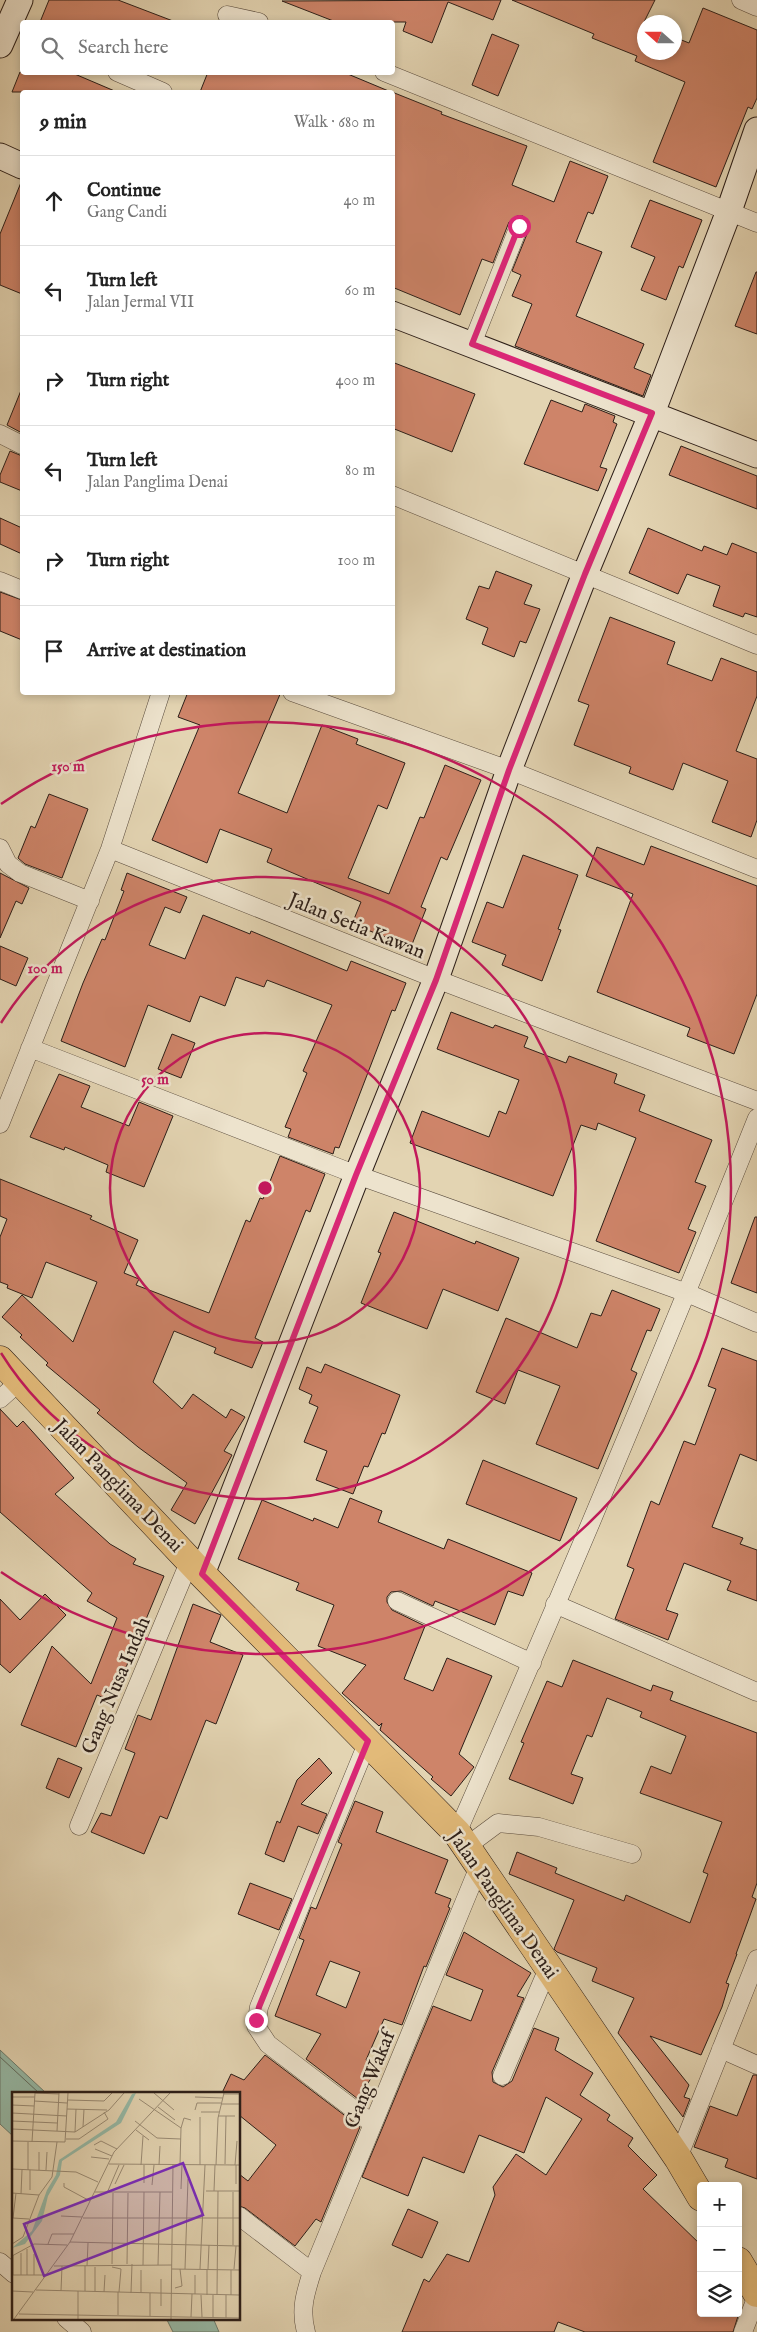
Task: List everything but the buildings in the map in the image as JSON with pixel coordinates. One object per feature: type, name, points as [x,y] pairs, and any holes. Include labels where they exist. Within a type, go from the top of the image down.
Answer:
[{"type":"main road","name":"Jalan Panglima Denai","points":[[0,1360],[196,1567],[368,1741],[468,1848],[678,2158],[697,2190]]},
{"type":"main road","points":[[742,2268],[757,2295]]},
{"type":"street","points":[[11,34],[20,0]]},
{"type":"street","points":[[741,0],[757,7]]},
{"type":"street","points":[[227,15],[250,20]]},
{"type":"street","points":[[124,75],[158,90]]},
{"type":"street","points":[[391,75],[757,223]]},
{"type":"street","points":[[196,1567],[436,980],[509,770],[585,574],[652,413],[729,211],[757,130]]},
{"type":"street","points":[[0,156],[20,165]]},
{"type":"street","points":[[472,344],[519,226]]},
{"type":"street","points":[[395,315],[757,455]]},
{"type":"street","points":[[0,434],[20,444]]},
{"type":"street","points":[[395,496],[757,645]]},
{"type":"street","points":[[0,580],[20,589]]},
{"type":"street","points":[[1,1116],[110,849],[160,695]]},
{"type":"street","points":[[300,695],[509,770],[757,869]]},
{"type":"street","points":[[0,848],[8,864],[20,874],[90,901]]},
{"type":"street","name":"Jalan Setia Kawan","points":[[110,849],[436,980],[757,1101]]},
{"type":"street","points":[[30,1048],[356,1175],[687,1293],[757,1323]]},
{"type":"street","name":"Gang Wakaf","points":[[306,2332],[302,2312],[304,2297],[312,2272],[373,2124],[532,1663],[555,1604],[687,1293],[757,1118]]},
{"type":"street","points":[[0,1399],[20,1381]]},
{"type":"street","name":"Gang Nusa Indah","points":[[79,1826],[196,1567]]},
{"type":"street","points":[[397,1601],[532,1663]]},
{"type":"street","points":[[555,1604],[757,1692]]},
{"type":"street","points":[[368,1741],[259,2007],[256,2026],[268,2044],[373,2124]]},
{"type":"street","points":[[468,1848],[498,1823],[539,1827],[632,1854]]},
{"type":"street","points":[[678,2158],[757,1959]]},
{"type":"street","points":[[502,2076],[549,1966]]},
{"type":"street","points":[[720,2049],[757,2064]]},
{"type":"street","points":[[240,2217],[312,2272]]},
{"type":"street","points":[[0,2262],[12,2272]]},
{"type":"street","points":[[743,2332],[757,2295]]},
{"type":"street","points":[[68,2320],[82,2332]]},
{"type":"water","points":[[0,2050],[45,2092],[12,2092],[12,2135],[0,2124]]},
{"type":"water","points":[[167,2320],[214,2320],[219,2332],[173,2332]]},
{"type":"route","points":[[256,2020],[259,2007],[368,1741],[202,1574],[356,1175],[436,980],[509,770],[585,574],[652,413],[472,344],[519,226]]}]
